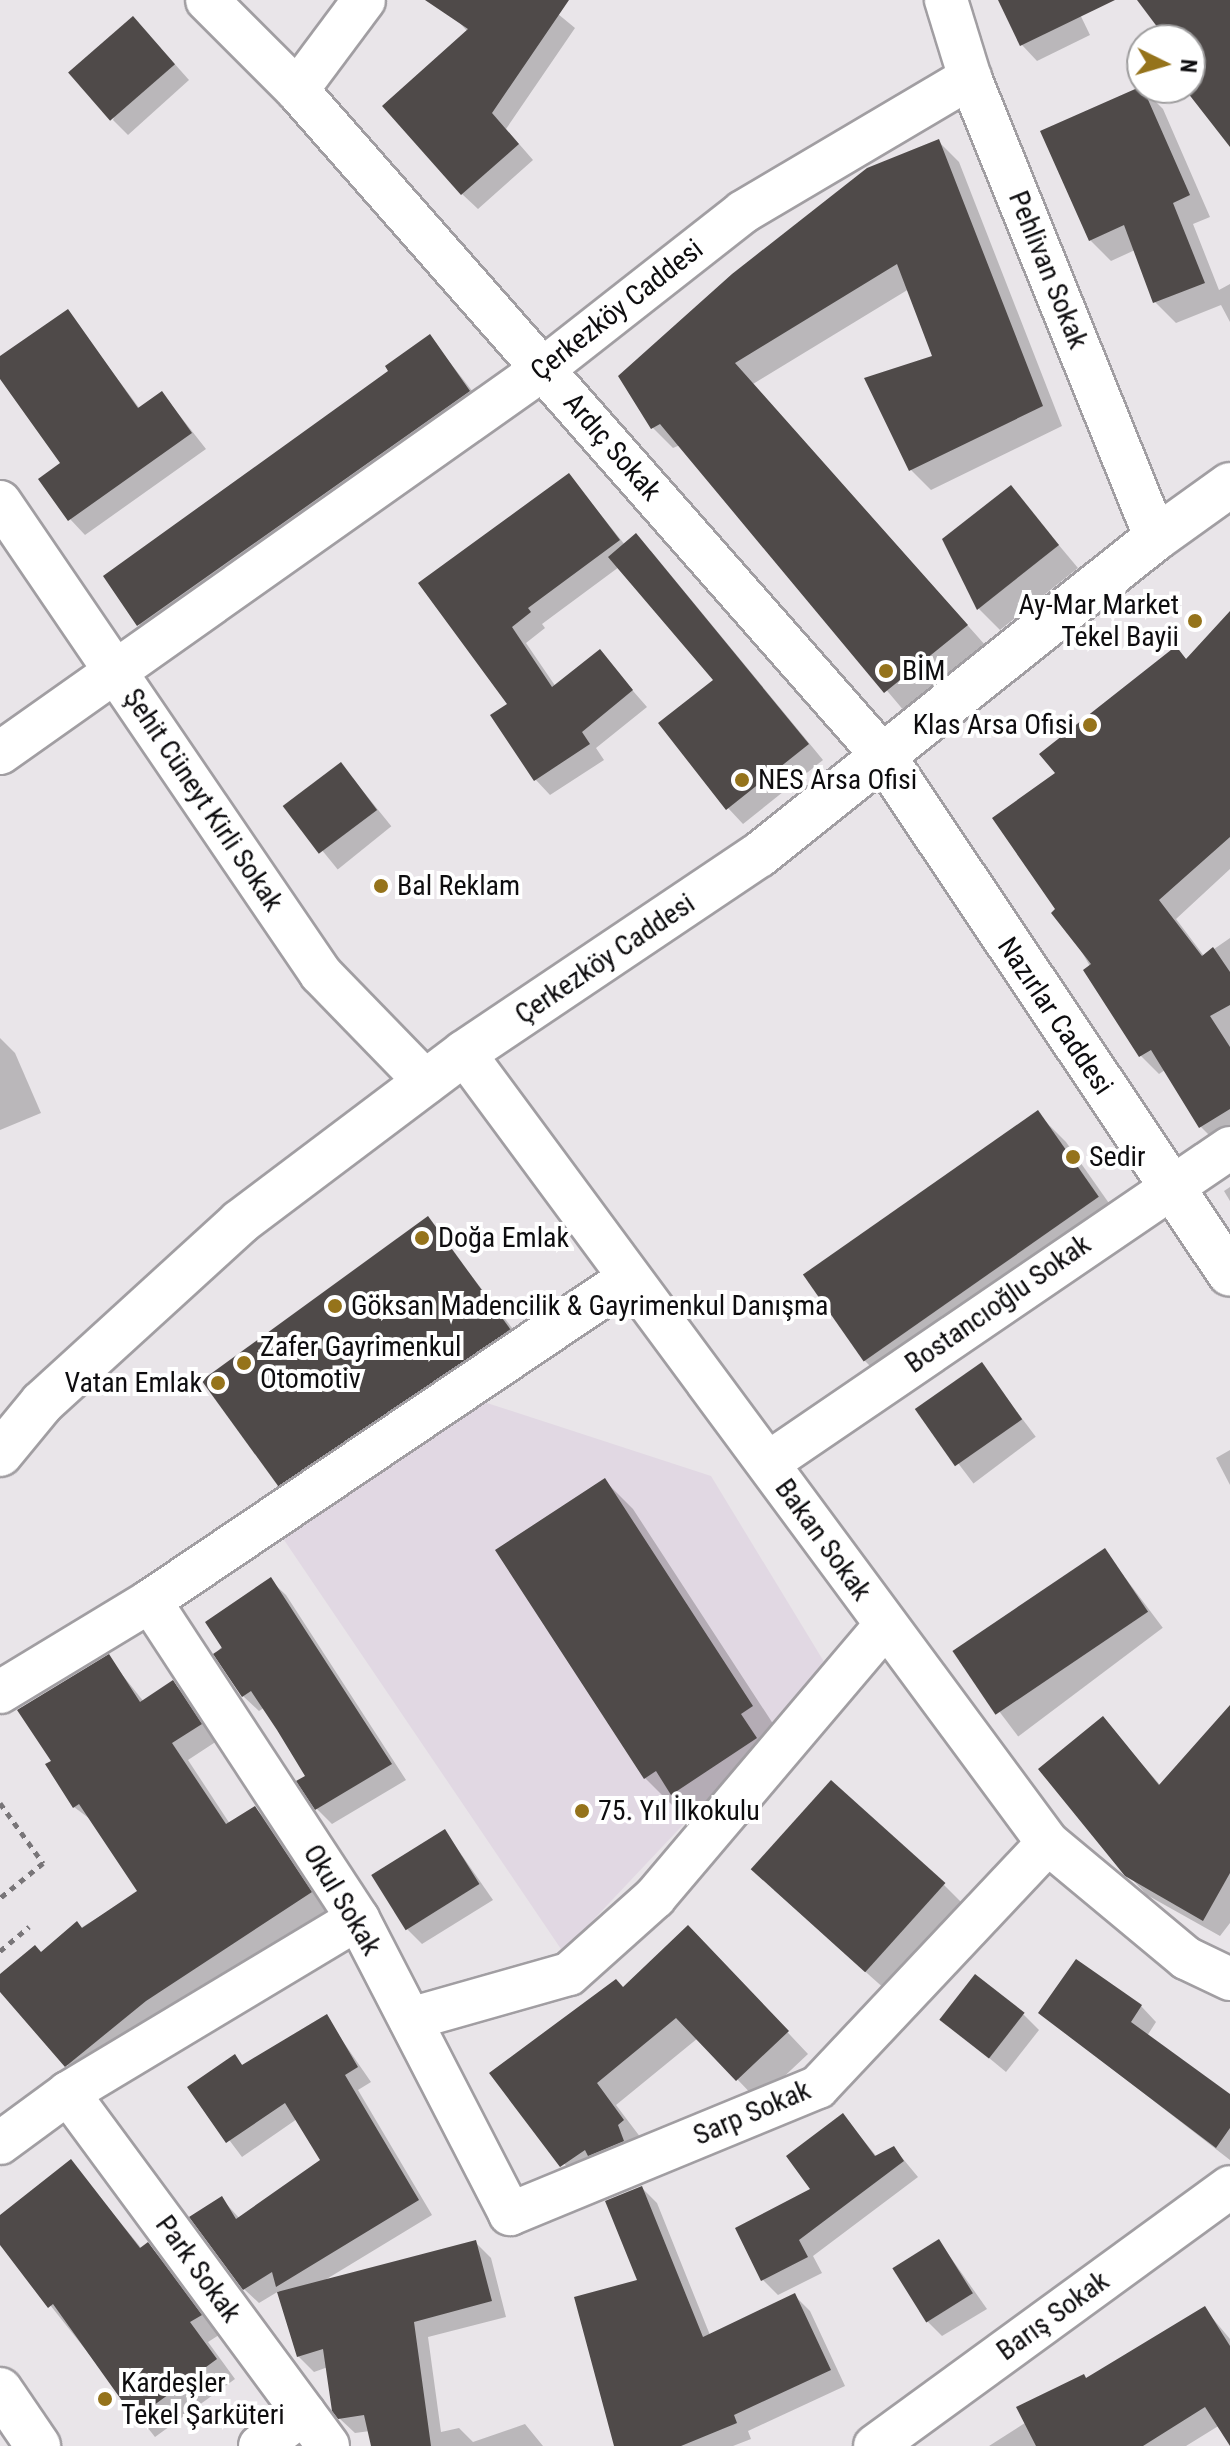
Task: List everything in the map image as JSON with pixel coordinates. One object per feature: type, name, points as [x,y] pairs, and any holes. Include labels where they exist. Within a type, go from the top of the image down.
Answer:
[{"type":"main road","name":"Çerkezköy Caddesi","points":[[0,1454],[42,1403],[240,1222],[464,1053],[759,855],[1156,538],[1230,485]]},
{"type":"main road","name":"Nazırlar Caddesi","points":[[883,756],[1168,1186],[1230,1274]]},
{"type":"main road","points":[[0,2390],[38,2446]]},
{"type":"street","name":"Ardıç Sokak","points":[[207,0],[297,90],[883,756]]},
{"type":"street","points":[[297,90],[364,0]]},
{"type":"street","name":"Pehlivan Sokak","points":[[946,0],[970,78],[1156,538]]},
{"type":"street","name":"Çerkezköy Caddesi","points":[[0,753],[117,674],[543,369],[743,212],[970,78]]},
{"type":"street","name":"Şehit Cüneyt Kirli Sokak","points":[[0,502],[321,974],[426,1082]]},
{"type":"street","name":"Bakan Sokak","points":[[464,1053],[1048,1843],[1186,1958],[1230,1979]]},
{"type":"street","name":"Bostancıoğlu Sokak","points":[[768,1463],[1168,1186],[1230,1148]]},
{"type":"street","points":[[0,1692],[150,1601],[629,1278]]},
{"type":"street","name":"Okul Sokak","points":[[150,1601],[358,1919],[510,2214]]},
{"type":"street","points":[[410,2019],[569,1974],[655,1897],[885,1626]]},
{"type":"street","name":"Sarp Sokak","points":[[510,2214],[818,2087],[1048,1843]]},
{"type":"street","points":[[0,2143],[68,2093],[358,1919]]},
{"type":"street","name":"Park Sokak","points":[[68,2093],[316,2430]]},
{"type":"street","name":"Barış Sokak","points":[[875,2446],[1230,2187]]},
{"type":"street","points":[[260,2446],[316,2430]]},
{"type":"path","points":[[0,1803],[43,1863],[0,1898]]},
{"type":"path","points":[[0,1951],[29,1927]]},
{"type":"shaded area","name":"75. Yıl İlkokulu","points":[[481,1401],[711,1476],[829,1670],[563,1952],[280,1534]]},
{"type":"building","points":[[425,0],[569,0],[492,113],[519,144],[461,195],[382,106],[468,29]]},
{"type":"building","points":[[998,0],[1115,0],[1020,46]]},
{"type":"building","points":[[1137,0],[1230,0],[1230,147],[1196,104],[1206,104],[1206,24],[1155,24]]},
{"type":"building","points":[[133,16],[175,64],[110,121],[68,72]]},
{"type":"building","points":[[1126,93],[1126,104],[1150,104],[1190,195],[1173,203],[1205,283],[1153,303],[1124,225],[1089,241],[1040,131]]},
{"type":"building","points":[[939,139],[1043,406],[909,471],[864,378],[932,356],[897,264],[735,363],[968,625],[884,693],[660,424],[651,429],[618,376],[732,274],[867,168]]},
{"type":"building","points":[[68,309],[138,408],[162,391],[192,433],[68,521],[38,479],[60,463],[0,379],[0,356]]},
{"type":"building","points":[[430,334],[470,391],[137,626],[103,576],[388,371],[385,366]]},
{"type":"building","points":[[569,473],[620,540],[528,608],[531,612],[512,627],[552,687],[600,649],[633,690],[582,732],[590,744],[534,781],[490,715],[507,704],[418,583]]},
{"type":"building","points":[[1011,485],[1059,545],[977,610],[942,539]]},
{"type":"building","points":[[636,533],[809,744],[726,810],[658,723],[713,680],[608,557]]},
{"type":"building","points":[[1230,611],[1230,837],[1159,900],[1202,956],[1213,947],[1230,972],[1230,1005],[1210,1016],[1230,1047],[1230,1109],[1199,1128],[1151,1050],[1139,1057],[1083,970],[1091,964],[1051,913],[1055,909],[992,818],[1055,773],[1039,754],[1176,646],[1186,659]]},
{"type":"building","points":[[341,762],[377,810],[319,854],[283,806]]},
{"type":"building","points":[[1038,1110],[1099,1197],[864,1361],[803,1275]]},
{"type":"building","points":[[428,1216],[510,1329],[284,1494],[201,1381]]},
{"type":"building","points":[[982,1362],[1022,1419],[955,1466],[915,1409]]},
{"type":"building","name":"75. Yıl İlkokulu","points":[[605,1478],[753,1706],[741,1714],[757,1738],[671,1795],[656,1771],[644,1779],[495,1550]]},
{"type":"building","points":[[1105,1548],[1148,1612],[996,1715],[952,1651]]},
{"type":"building","points":[[271,1577],[392,1764],[315,1810],[296,1781],[305,1776],[277,1730],[251,1691],[242,1697],[213,1654],[222,1648],[205,1622]]},
{"type":"building","points":[[109,1654],[140,1702],[173,1680],[202,1724],[172,1743],[226,1824],[255,1806],[312,1892],[146,2001],[65,2067],[0,1992],[0,1974],[35,1945],[41,1952],[77,1921],[82,1928],[137,1891],[79,1804],[73,1808],[45,1764],[51,1761],[17,1710]]},
{"type":"building","points":[[1230,1705],[1230,1873],[1203,1921],[1125,1876],[1038,1769],[1103,1716],[1159,1785]]},
{"type":"building","points":[[831,1780],[945,1883],[865,1972],[751,1869]]},
{"type":"building","points":[[445,1829],[479,1884],[406,1930],[371,1875]]},
{"type":"building","points":[[688,1925],[789,2031],[736,2081],[676,2018],[597,2083],[624,2120],[618,2125],[624,2141],[588,2156],[585,2150],[560,2167],[489,2073],[616,1979],[623,1987]]},
{"type":"building","points":[[1076,1959],[1142,2005],[1131,2022],[1230,2094],[1230,2128],[1216,2148],[1038,2013]]},
{"type":"building","points":[[975,1974],[1025,2013],[989,2058],[939,2020]]},
{"type":"building","points":[[327,2014],[358,2067],[345,2075],[419,2200],[276,2287],[272,2272],[243,2290],[189,2217],[222,2196],[236,2219],[320,2160],[285,2103],[226,2143],[187,2087],[235,2054],[242,2065]]},
{"type":"building","points":[[843,2113],[875,2156],[894,2146],[904,2161],[799,2240],[808,2257],[761,2281],[735,2228],[810,2189],[786,2156]]},
{"type":"building","points":[[71,2159],[140,2248],[148,2242],[202,2315],[190,2322],[217,2359],[135,2419],[53,2304],[48,2308],[0,2245],[0,2215]]},
{"type":"building","points":[[642,2186],[703,2337],[795,2293],[831,2370],[734,2415],[737,2423],[681,2446],[614,2446],[574,2297],[637,2280],[605,2201]]},
{"type":"building","points":[[939,2239],[973,2293],[926,2322],[892,2268]]},
{"type":"building","points":[[476,2240],[492,2301],[414,2322],[431,2446],[371,2446],[364,2415],[338,2419],[332,2411],[323,2349],[297,2357],[277,2292]]},
{"type":"building","points":[[1205,2306],[1230,2346],[1230,2446],[1205,2407],[1143,2446],[1036,2446],[1016,2407],[1084,2374],[1086,2378]]},
{"type":"place","name":"Ay-Mar Market Tekel Bayii","points":[[1195,621]]},
{"type":"place","name":"BİM","points":[[886,671]]},
{"type":"place","name":"Klas Arsa Ofisi","points":[[1090,725]]},
{"type":"place","name":"NES Arsa Ofisi","points":[[742,780]]},
{"type":"place","name":"Bal Reklam","points":[[381,886]]},
{"type":"place","name":"Sedir","points":[[1073,1157]]},
{"type":"place","name":"Doğa Emlak","points":[[422,1238]]},
{"type":"place","name":"Göksan Madencilik & Gayrimenkul Danışma","points":[[335,1306]]},
{"type":"place","name":"Zafer Gayrimenkul Otomotiv","points":[[244,1363]]},
{"type":"place","name":"Vatan Emlak","points":[[218,1383]]},
{"type":"place","name":"75. Yıl İlkokulu","points":[[582,1811]]},
{"type":"place","name":"Kardeşler Tekel Şarküteri","points":[[105,2399]]}]
